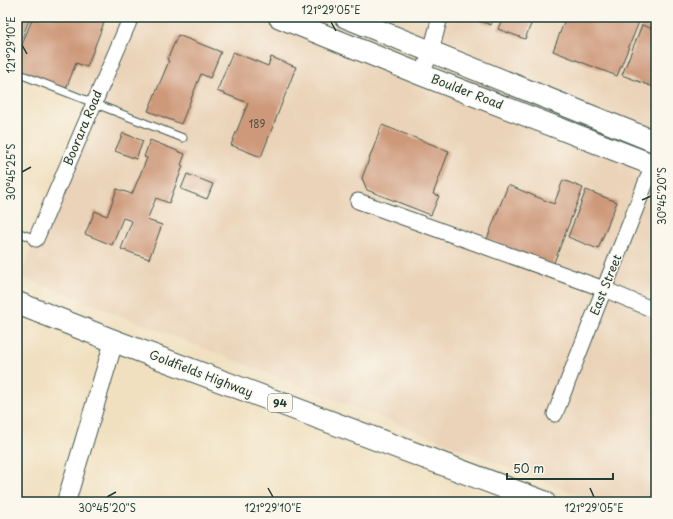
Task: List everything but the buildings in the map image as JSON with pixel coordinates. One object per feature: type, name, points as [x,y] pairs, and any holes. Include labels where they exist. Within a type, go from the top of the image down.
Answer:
[{"type":"highway","name":"Goldfields Highway","points":[[17,303],[114,341],[544,502]]},
{"type":"main road","name":"Boulder Road","points":[[279,17],[422,75],[655,163]]},
{"type":"main road","name":"Boulder Road","points":[[345,17],[656,142]]},
{"type":"street","name":"Boorara Road","points":[[36,239],[131,17]]},
{"type":"street","points":[[422,75],[431,51],[440,17]]},
{"type":"street","name":"East Street","points":[[555,414],[655,163]]},
{"type":"street","points":[[358,201],[604,289],[656,311]]},
{"type":"street","points":[[66,502],[114,341]]},
{"type":"lane","points":[[17,72],[183,138]]},
{"type":"lane","points":[[17,232],[36,239]]},
{"type":"shaded area","points":[[17,17],[656,17],[656,502],[596,502],[20,276],[94,103],[17,73]]}]
